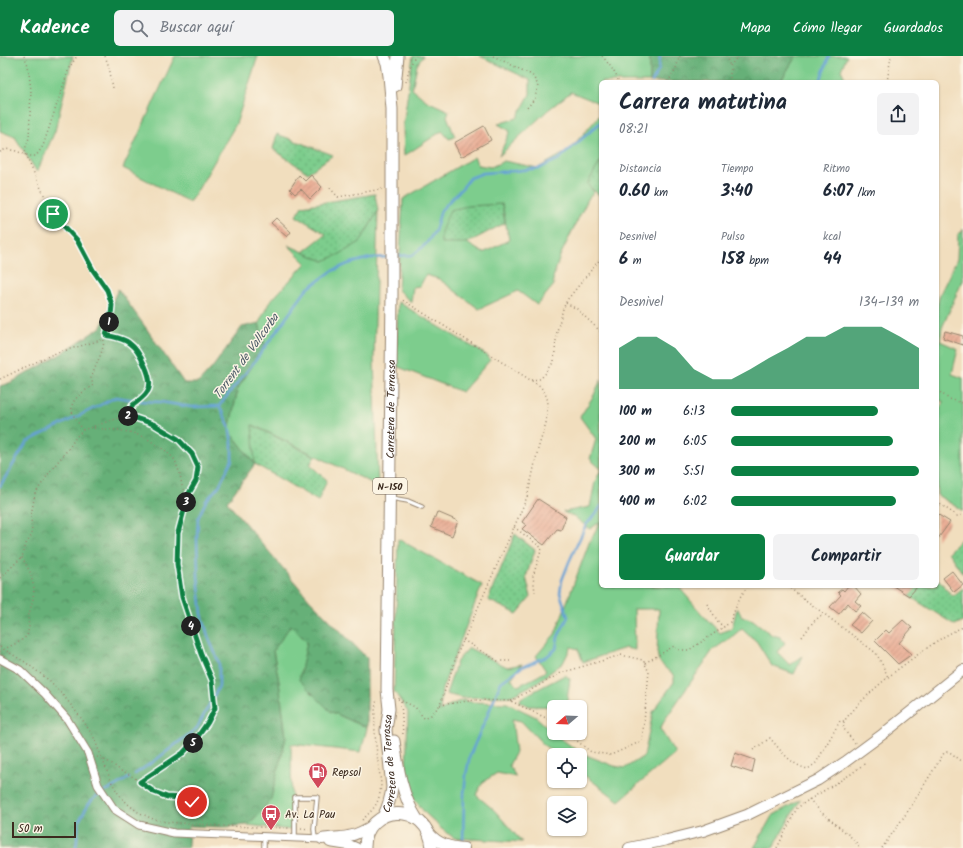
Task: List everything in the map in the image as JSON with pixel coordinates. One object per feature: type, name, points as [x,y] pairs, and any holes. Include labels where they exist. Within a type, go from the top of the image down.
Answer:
[{"type":"main road","name":"Carretera de Terrassa","points":[[383,817],[392,796],[386,730],[388,709],[392,295],[392,109],[389,76],[384,56]]},
{"type":"main road","name":"Carretera de Terrassa","points":[[392,109],[398,56]]},
{"type":"main road","name":"Carretera de Terrassa","points":[[388,709],[393,730],[401,782],[409,806],[418,819]]},
{"type":"main road","name":"N-150","points":[[372,826],[383,817],[394,813],[406,814],[418,819],[424,825],[429,833],[432,848]]},
{"type":"main road","points":[[365,848],[366,837],[372,826]]},
{"type":"street","points":[[0,659],[20,670],[45,694],[67,719],[88,753],[98,785],[114,809],[139,825],[174,833],[319,839],[350,836],[372,826]]},
{"type":"street","points":[[629,848],[703,832],[747,815],[818,780],[883,734],[963,670]]},
{"type":"street","points":[[429,833],[436,840],[449,846],[464,848]]},
{"type":"street","points":[[319,839],[349,845],[356,848]]},
{"type":"lane","points":[[390,498],[408,501],[422,507]]},
{"type":"lane","points":[[295,838],[295,796],[317,797],[314,829],[319,839]]},
{"type":"lane","points":[[264,837],[264,848]]},
{"type":"path","points":[[0,379],[53,354],[101,340],[106,335],[112,305],[107,290],[93,270],[77,240],[53,214],[25,154],[29,138],[31,90],[28,65],[24,56]]},
{"type":"path","points":[[0,152],[6,149],[29,156],[36,156],[43,146],[69,68],[77,56]]},
{"type":"path","points":[[105,56],[109,67],[113,88]]},
{"type":"path","points":[[493,56],[532,75],[538,85],[535,98],[527,108]]},
{"type":"path","points":[[602,56],[616,74],[618,80]]},
{"type":"path","points":[[669,80],[676,68],[680,56]]},
{"type":"path","points":[[726,56],[730,66],[730,80]]},
{"type":"path","points":[[730,66],[738,56]]},
{"type":"path","points":[[887,80],[891,56]]},
{"type":"path","points":[[330,188],[338,197],[392,187]]},
{"type":"path","points":[[531,380],[540,379],[554,361],[557,331],[567,300],[599,260]]},
{"type":"path","points":[[388,695],[415,707],[424,718],[431,715],[440,705],[463,640],[526,497],[546,423],[548,401],[540,386],[400,298],[392,295]]},
{"type":"path","points":[[566,303],[577,309],[599,330]]},
{"type":"path","points":[[106,335],[128,342],[133,346],[140,356],[150,378],[150,387],[147,392],[132,406],[127,415]]},
{"type":"path","points":[[83,430],[73,414],[72,403],[93,385],[91,378],[102,351],[104,342],[103,337]]},
{"type":"path","points":[[939,392],[949,399],[963,403]]},
{"type":"path","points":[[0,578],[22,557],[26,544],[32,535],[31,514],[35,494],[51,470],[83,430],[127,415],[153,424],[178,439],[192,454],[198,467],[196,481],[188,495],[178,533],[177,564],[182,597],[201,654],[212,680],[215,708],[208,722],[196,739],[183,753],[140,782]]},
{"type":"path","points":[[89,428],[118,430],[133,433],[146,438],[165,450],[175,460],[187,500]]},
{"type":"path","points":[[939,503],[957,516],[963,515]]},
{"type":"path","points":[[514,527],[542,548],[533,576],[535,592]]},
{"type":"path","points":[[0,651],[19,642],[27,636],[29,627],[28,618],[34,588],[30,572],[22,557]]},
{"type":"path","points":[[645,663],[674,646],[679,650],[689,650],[724,627],[730,622],[740,597],[747,588]]},
{"type":"path","points":[[790,588],[876,653],[888,677]]},
{"type":"path","points":[[707,604],[719,623],[724,627]]},
{"type":"path","points":[[802,637],[813,622],[824,614]]},
{"type":"path","points":[[752,750],[770,738],[791,762],[800,768],[808,769],[816,763],[840,721],[844,721],[869,694],[888,677],[935,642],[963,627]]},
{"type":"path","points":[[463,640],[498,661],[510,661]]},
{"type":"path","points":[[0,647],[25,662],[50,681],[66,700],[84,722],[94,738],[111,781],[120,796],[138,812],[153,819],[167,822],[223,826],[314,829]]},
{"type":"path","points":[[511,701],[561,674],[621,655],[643,660],[650,672],[642,741],[611,755],[591,752],[576,740]]},
{"type":"path","points":[[440,705],[475,700],[511,701],[547,719]]},
{"type":"path","points":[[402,701],[403,740]]},
{"type":"path","points":[[361,821],[376,807],[380,793],[381,784],[375,717]]},
{"type":"path","points":[[777,848],[797,808],[809,799],[851,774],[864,764],[854,741],[844,729],[844,721]]},
{"type":"path","points":[[88,753],[111,763],[154,792],[167,797],[181,798],[192,802],[203,819],[205,835]]},
{"type":"path","points":[[882,848],[908,811],[944,753],[951,753],[963,762]]},
{"type":"path","points":[[809,799],[822,813],[849,835],[861,848]]},
{"type":"green space","points":[[0,56],[73,56],[55,131],[37,172],[15,137],[0,131]]},
{"type":"green space","points":[[175,56],[258,56],[236,124],[196,193],[189,202],[123,168]]},
{"type":"green space","points":[[413,56],[423,56],[417,65],[412,89],[427,101],[449,111],[447,116],[455,137],[449,139],[442,131],[404,156],[403,126]]},
{"type":"green space","points":[[480,56],[650,56],[650,80],[599,80],[599,103],[571,92],[548,110],[499,156],[510,131],[498,124],[517,118],[530,94],[530,80]]},
{"type":"green space","points":[[650,56],[796,56],[781,80],[650,80]]},
{"type":"green space","points":[[796,56],[847,56],[841,70],[846,80],[781,80]]},
{"type":"green space","points":[[599,116],[599,164],[587,184],[594,192],[588,199],[560,256],[553,278],[554,285],[537,305],[518,291],[479,309],[439,279],[426,275],[420,286],[413,287],[411,302],[398,290],[403,199],[474,157],[478,165],[491,167],[504,161],[538,168],[568,151]],"holes":[[[502,204],[509,240],[483,253],[467,243]]]},
{"type":"green space","points":[[277,134],[333,155],[308,173],[273,149]]},
{"type":"green space","points":[[599,164],[599,195],[587,184]]},
{"type":"green space","points":[[375,194],[378,211],[360,242],[340,254],[324,261],[303,252],[326,234],[296,216],[302,206]]},
{"type":"green space","points":[[502,204],[505,223],[467,243],[441,243],[441,232],[450,210],[468,206]]},
{"type":"green space","points":[[378,211],[374,358],[378,486],[253,425],[255,464],[229,430],[238,388],[265,346],[259,323],[269,303],[306,263],[288,245],[324,261],[360,242]]},
{"type":"green space","points":[[963,229],[963,277],[942,328],[940,341],[958,349],[952,374],[963,378],[963,511],[939,496],[939,409],[944,402],[939,400],[939,298],[957,259],[958,234],[962,232]]},
{"type":"green space","points":[[118,289],[184,383],[198,383],[212,368],[242,327],[259,323],[265,346],[238,388],[229,430],[255,464],[227,502],[309,599],[367,658],[367,728],[330,711],[299,680],[307,642],[291,625],[273,651],[279,682],[286,737],[271,799],[260,813],[247,825],[225,827],[189,826],[187,848],[0,848],[0,386],[12,382],[59,355],[101,327]]},
{"type":"green space","points":[[398,302],[488,356],[490,360],[462,392],[396,366]]},
{"type":"green space","points":[[599,384],[599,467],[590,459],[596,439],[580,417],[594,395]]},
{"type":"green space","points":[[252,425],[315,456],[310,465],[327,480],[318,501],[255,464]]},
{"type":"green space","points":[[599,473],[599,523],[590,529],[573,516],[563,512],[590,507],[595,482]]},
{"type":"green space","points":[[599,524],[599,588],[680,588],[720,633],[732,628],[737,608],[742,616],[753,620],[772,635],[780,637],[785,643],[777,652],[790,665],[803,656],[794,674],[772,666],[757,642],[742,628],[713,650],[660,729],[675,753],[619,801],[587,777],[587,755],[614,766],[625,768],[644,756],[653,712],[674,682],[674,676],[659,662],[657,652],[659,609],[634,609],[635,650],[625,648],[583,662],[578,649],[571,647],[563,663],[536,683],[511,696],[462,698],[446,694],[457,661],[469,648],[507,667],[522,664],[511,679],[518,686],[546,671],[536,656],[555,634],[589,543]]},
{"type":"green space","points":[[515,534],[535,550],[526,577],[531,597],[517,614],[488,600]]},
{"type":"green space","points":[[963,537],[963,574],[948,552]]},
{"type":"green space","points":[[398,539],[482,585],[442,689],[440,711],[463,700],[471,702],[507,703],[536,717],[547,727],[547,740],[563,740],[574,748],[548,748],[521,721],[512,719],[516,752],[509,765],[516,777],[497,773],[483,782],[476,795],[494,810],[522,842],[454,838],[439,827],[425,813],[411,795],[406,774],[408,712],[394,691]]},
{"type":"green space","points":[[939,580],[953,596],[963,588],[963,621],[955,625],[909,596],[915,588],[939,588]]},
{"type":"green space","points":[[291,624],[307,642],[330,711],[367,728],[361,752],[291,744],[292,830],[247,825],[260,813],[279,767],[286,737],[279,682],[273,650]]},
{"type":"green space","points":[[565,675],[570,679],[567,700],[547,700],[547,706],[529,706],[520,702],[521,698]]},
{"type":"green space","points":[[800,800],[773,848],[754,848],[772,816]]},
{"type":"building","points":[[484,126],[491,140],[461,157],[454,143]]},
{"type":"building","points":[[299,175],[305,181],[311,175],[322,187],[310,199],[301,189],[295,194],[290,189]]},
{"type":"building","points":[[276,218],[291,232],[287,237],[271,223]]},
{"type":"building","points":[[945,331],[963,336],[963,345],[943,338]]},
{"type":"building","points":[[538,499],[566,517],[561,530],[557,529],[544,545],[522,529],[526,525],[522,522]]},
{"type":"building","points":[[437,512],[458,521],[452,536],[431,527]]},
{"type":"building","points":[[939,515],[950,522],[939,537]]},
{"type":"building","points":[[952,571],[963,585],[954,592],[943,578]]},
{"type":"building","points":[[846,588],[856,588],[861,594],[855,601],[861,606],[855,611],[848,603],[839,614],[830,607],[841,595],[838,592],[842,589],[844,591]]},
{"type":"building","points":[[896,588],[916,588],[909,596]]},
{"type":"building","points":[[862,612],[872,621],[861,633],[850,625]]},
{"type":"building","points":[[903,620],[912,628],[899,643],[912,654],[898,664],[875,641],[886,630],[889,633]]},
{"type":"building","points":[[735,753],[755,760],[752,773],[731,766]]},
{"type":"waterway","name":"Torrent de Vallcorba","points":[[653,80],[659,69],[660,56]]},
{"type":"waterway","points":[[821,80],[829,56]]},
{"type":"waterway","name":"Torrent de Vallcorba","points":[[394,256],[413,255],[426,244],[435,231],[441,210],[470,178],[483,173],[540,168],[559,159],[599,124]]},
{"type":"waterway","name":"Torrent de Vallcorba","points":[[135,774],[197,728],[219,686],[219,663],[208,636],[202,614],[198,576],[197,538],[198,518],[206,501],[219,486],[232,460],[232,443],[229,425],[219,406],[255,361],[307,289],[332,271],[348,264],[370,258],[390,257]]},
{"type":"waterway","points":[[0,486],[27,442],[116,397],[191,407],[219,406]]},
{"type":"waterway","points":[[463,846],[464,794],[470,755],[501,682],[522,667],[546,657],[556,649],[558,637],[568,617],[560,593],[562,580],[586,525],[599,509]]},
{"type":"waterway","name":"Torrent de Vallcorba","points":[[76,848],[79,821],[88,805],[94,798],[129,778]]},
{"type":"place","name":"Repsol","points":[[318,789]]},
{"type":"place","name":"Av. La Pau","points":[[271,831]]},
{"type":"route","points":[[53,214],[77,240],[93,270],[102,285],[107,290],[112,305],[106,335],[128,342],[133,346],[146,367],[150,378],[150,387],[147,392],[132,406],[127,415],[153,424],[178,439],[192,454],[198,467],[196,481],[188,495],[178,533],[177,564],[182,597],[201,654],[212,680],[215,708],[208,722],[196,739],[183,753],[140,782],[154,792],[167,797],[181,798],[192,802]]}]
